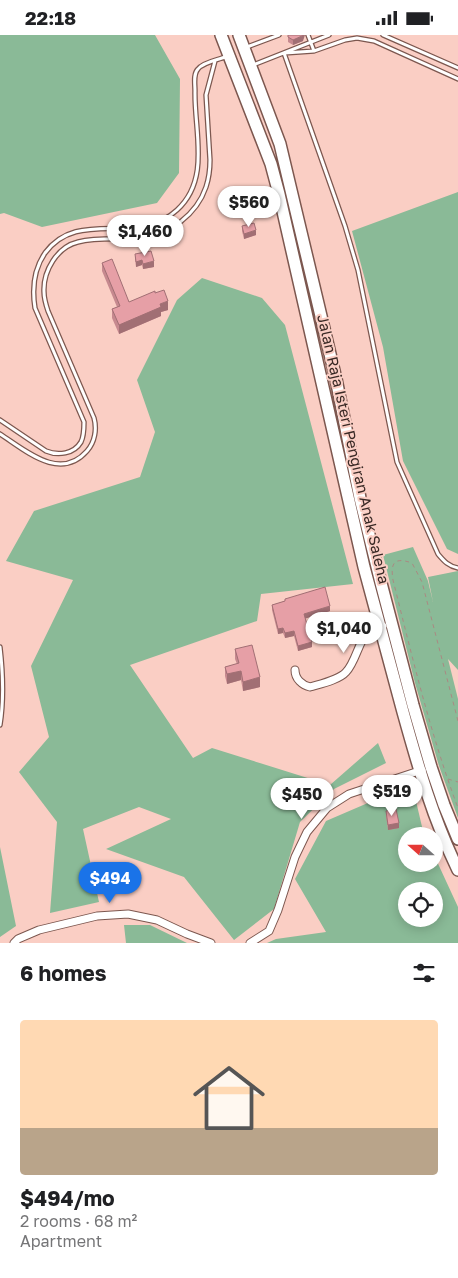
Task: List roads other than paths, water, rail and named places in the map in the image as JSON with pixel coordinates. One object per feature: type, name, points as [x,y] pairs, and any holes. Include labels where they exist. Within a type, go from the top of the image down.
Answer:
[{"type":"main road","name":"Jalan Raja Isteri Pengiran Anak Saleha","points":[[228,37],[244,49],[272,120],[284,158],[336,379],[360,498],[431,767],[458,839]]},
{"type":"main road","name":"Jalan Raja Isteri Pengiran Anak Saleha","points":[[228,37],[229,55],[271,164],[280,194],[379,627],[419,771],[458,870]]},
{"type":"street","points":[[295,670],[301,683],[310,687],[341,677],[351,666],[365,635],[370,630],[392,623]]},
{"type":"street","points":[[250,943],[269,931],[278,910],[295,857],[307,832],[327,808],[349,794],[431,767]]},
{"type":"street","points":[[14,943],[18,939],[39,930],[98,915],[128,914],[157,920],[211,943]]},
{"type":"lane","points":[[0,421],[51,454],[68,453],[81,441],[84,422],[36,308],[34,299],[36,270],[43,255],[56,241],[81,230],[149,226],[164,220],[176,211],[194,188],[197,176],[196,70],[200,66],[278,35]]},
{"type":"lane","points":[[308,35],[314,51]]},
{"type":"lane","points":[[236,73],[330,35]]},
{"type":"lane","points":[[383,35],[458,68]]},
{"type":"lane","points":[[284,53],[314,51],[357,37],[374,41],[458,79]]},
{"type":"lane","points":[[284,53],[345,226],[358,270],[397,462],[438,554],[444,562],[458,568]]},
{"type":"lane","points":[[0,434],[45,463],[55,464],[74,461],[89,449],[96,425],[48,311],[44,292],[47,273],[59,253],[76,243],[142,238],[159,234],[178,224],[195,207],[205,188],[210,169],[206,95],[215,61]]},
{"type":"lane","points":[[0,647],[2,691],[0,725]]}]
